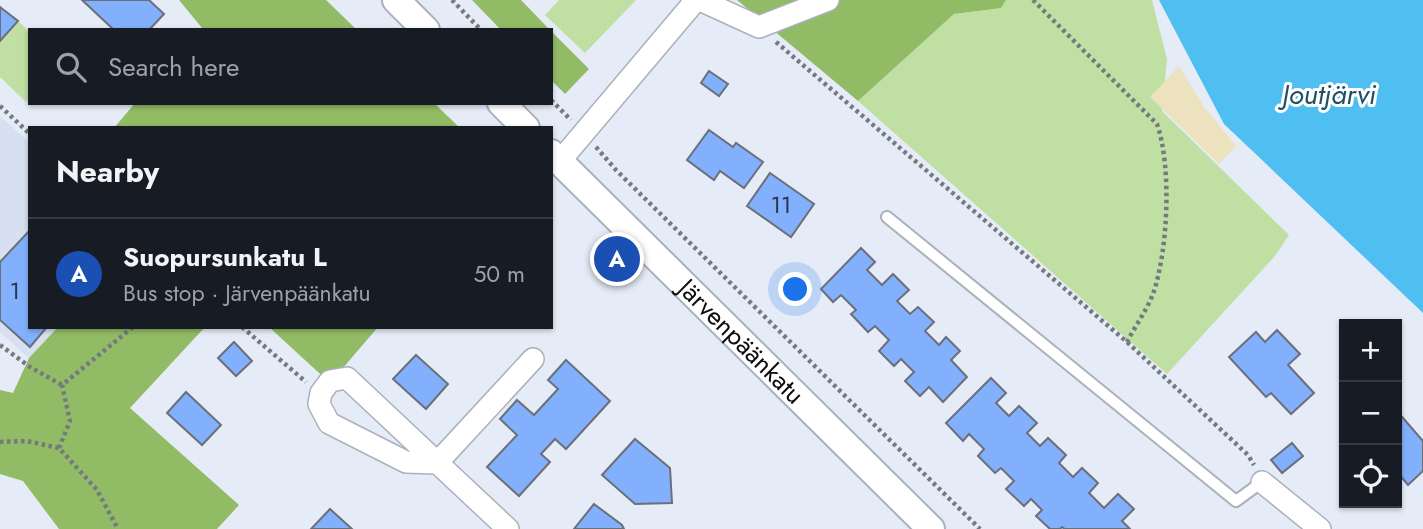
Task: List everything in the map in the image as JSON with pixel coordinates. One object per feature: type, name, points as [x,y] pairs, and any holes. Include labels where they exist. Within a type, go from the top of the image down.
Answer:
[{"type":"street","points":[[396,0],[424,28]]},
{"type":"street","points":[[556,157],[584,133],[698,0],[759,27],[828,0]]},
{"type":"street","points":[[503,105],[524,126]]},
{"type":"street","name":"Järvenpäänkatu","points":[[556,157],[930,529]]},
{"type":"street","points":[[508,529],[437,463],[347,378],[330,382],[321,393],[319,404],[329,423],[406,462],[437,463],[533,359]]},
{"type":"street","points":[[1262,482],[1320,529]]},
{"type":"lane","points":[[887,216],[1236,501],[1262,482]]},
{"type":"path","points":[[452,0],[479,28]]},
{"type":"path","points":[[1032,0],[1157,124],[1163,143],[1166,215],[1162,255],[1153,294],[1127,342]]},
{"type":"path","points":[[759,27],[1127,342],[1248,455],[1262,482]]},
{"type":"path","points":[[553,102],[616,170],[980,529]]},
{"type":"path","points":[[0,106],[28,132]]},
{"type":"path","points":[[62,385],[131,329]]},
{"type":"path","points":[[244,329],[321,393]]},
{"type":"path","points":[[2,346],[30,367],[62,385],[70,421],[59,447]]},
{"type":"path","points":[[0,442],[27,441],[59,447],[97,490],[118,529]]},
{"type":"shaded area","points":[[0,116],[28,141],[28,329],[56,329],[29,358],[0,332]]},
{"type":"green space","points":[[179,0],[326,0],[355,28],[202,28]]},
{"type":"green space","points":[[472,0],[521,0],[548,28],[499,28]]},
{"type":"green space","points":[[559,0],[636,0],[585,53],[545,15]]},
{"type":"green space","points":[[737,0],[1006,0],[1001,8],[954,14],[858,101]]},
{"type":"green space","points":[[1006,0],[1152,0],[1167,59],[1162,111],[1289,235],[1275,256],[1167,374],[858,101],[954,14],[1000,8]]},
{"type":"green space","points":[[18,21],[28,30],[26,102],[0,77],[0,41]]},
{"type":"green space","points":[[553,33],[589,69],[565,94],[553,82]]},
{"type":"green space","points":[[133,105],[436,105],[458,126],[116,126]]},
{"type":"green space","points":[[56,329],[203,329],[130,408],[239,505],[217,529],[59,529],[23,481],[0,474],[0,390],[13,393],[29,358]]},
{"type":"green space","points":[[271,329],[376,329],[330,383]]},
{"type":"sand","points":[[1179,66],[1204,107],[1236,146],[1219,164],[1150,97]]},
{"type":"water","name":"Joutjärvi","points":[[1159,0],[1423,0],[1423,313],[1224,124]]},
{"type":"building","points":[[82,0],[149,0],[164,14],[151,28],[112,28]]},
{"type":"building","points":[[0,7],[18,21],[0,41]]},
{"type":"building","points":[[709,71],[728,84],[719,96],[701,83]]},
{"type":"building","points":[[709,130],[733,147],[736,143],[763,162],[744,188],[720,171],[714,180],[687,160]]},
{"type":"building","points":[[770,173],[814,204],[791,237],[747,206]]},
{"type":"building","points":[[28,232],[28,329],[45,329],[30,347],[0,320],[0,262]]},
{"type":"building","points":[[861,248],[875,262],[867,270],[882,285],[893,274],[909,290],[897,301],[910,314],[918,307],[934,322],[925,331],[939,345],[946,337],[960,351],[951,360],[967,377],[943,402],[929,387],[920,396],[905,381],[914,372],[901,359],[894,366],[879,351],[889,340],[875,326],[868,332],[851,314],[856,310],[841,295],[833,302],[821,289]]},
{"type":"building","points":[[1277,330],[1300,354],[1288,365],[1314,393],[1291,414],[1271,393],[1266,397],[1229,357],[1256,332],[1265,342]]},
{"type":"building","points":[[234,342],[252,361],[236,376],[218,358]]},
{"type":"building","points":[[416,355],[448,384],[426,409],[393,379]]},
{"type":"building","points":[[566,360],[610,401],[566,449],[555,439],[541,454],[550,462],[519,496],[487,467],[517,435],[500,419],[517,400],[534,415],[558,389],[548,380]]},
{"type":"building","points":[[991,378],[1006,393],[996,403],[1009,416],[1019,406],[1037,423],[1027,433],[1040,446],[1048,438],[1066,455],[1059,463],[1073,477],[1082,468],[1098,483],[1089,493],[1104,508],[1118,494],[1134,509],[1122,521],[1130,529],[1050,529],[1036,516],[1042,510],[1031,499],[1024,506],[1006,489],[1014,481],[1001,468],[995,473],[978,456],[984,449],[969,434],[963,441],[946,423]]},
{"type":"building","points":[[186,392],[221,425],[202,445],[167,413]]},
{"type":"building","points":[[1402,417],[1423,441],[1423,471],[1408,485],[1402,478]]},
{"type":"building","points":[[635,439],[670,468],[672,503],[635,504],[602,475]]},
{"type":"building","points":[[1292,443],[1303,456],[1282,473],[1271,460]]},
{"type":"building","points":[[594,504],[622,525],[624,529],[574,529]]},
{"type":"building","points":[[330,509],[352,529],[311,529]]},
{"type":"place","name":"Suopursunkatu L","points":[[617,259]]}]
